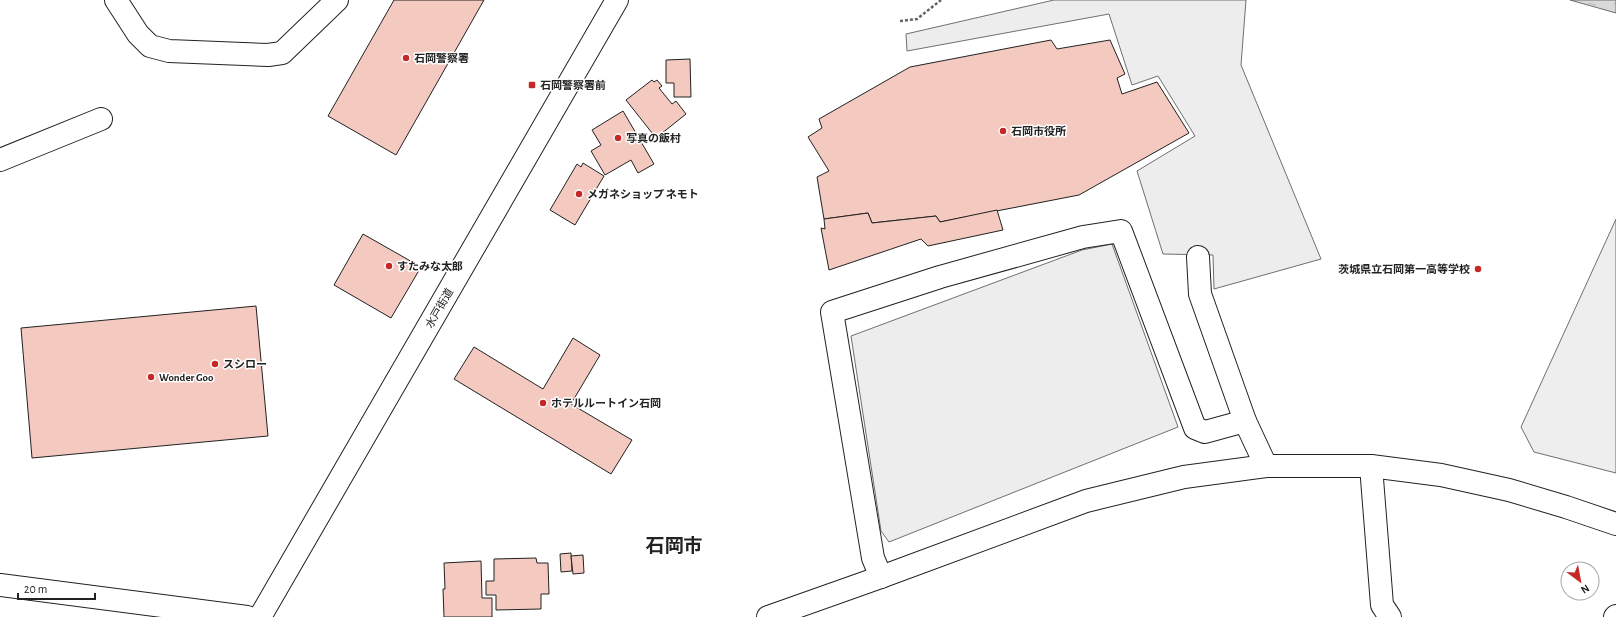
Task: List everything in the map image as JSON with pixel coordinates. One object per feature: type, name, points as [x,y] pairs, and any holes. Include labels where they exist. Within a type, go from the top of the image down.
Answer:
[{"type":"main road","points":[[116,0],[138,34],[150,46],[169,51],[268,55],[282,53],[337,0]]},
{"type":"main road","name":"水戸街道","points":[[260,617],[617,0]]},
{"type":"main road","points":[[0,160],[101,119]]},
{"type":"main road","points":[[881,577],[873,558],[832,312],[940,277],[1083,237],[1121,231],[1195,428],[1206,432],[1245,421]]},
{"type":"main road","points":[[1198,257],[1200,294],[1245,421],[1266,466]]},
{"type":"main road","points":[[768,617],[1086,501],[1184,477],[1266,466],[1372,466],[1441,475],[1510,490],[1566,506],[1616,524]]},
{"type":"main road","points":[[1372,466],[1382,605],[1390,617]]},
{"type":"main road","points":[[0,585],[247,617]]},
{"type":"path","points":[[900,21],[917,19],[941,0]]},
{"type":"shaded area","points":[[1054,0],[1246,0],[1241,65],[1321,259],[1214,289],[1213,255],[1163,254],[1137,171],[1195,136],[1158,76],[1132,85],[1109,14],[907,51],[906,34]]},
{"type":"shaded area","points":[[1616,219],[1616,473],[1534,452],[1521,427]]},
{"type":"shaded area","points":[[1112,244],[1178,427],[889,542],[881,531],[851,336],[1082,250]]},
{"type":"water","points":[[1570,0],[1616,0],[1616,13]]},
{"type":"building","name":"石岡警察署","points":[[394,0],[484,0],[396,155],[328,116]]},
{"type":"building","name":"石岡市役所","points":[[1051,40],[1057,49],[1110,40],[1125,74],[1117,78],[1122,94],[1157,82],[1189,133],[1079,195],[940,222],[936,216],[872,223],[868,213],[824,219],[817,177],[829,171],[808,137],[822,128],[819,119],[910,67]]},
{"type":"building","points":[[690,59],[691,97],[674,97],[674,83],[666,83],[666,60]]},
{"type":"building","points":[[652,80],[654,82],[657,80],[662,86],[659,88],[672,104],[676,101],[686,114],[656,138],[626,100]]},
{"type":"building","points":[[623,111],[654,164],[638,173],[631,160],[605,175],[591,151],[601,145],[592,130]]},
{"type":"building","points":[[583,163],[604,176],[575,225],[550,210],[577,164],[581,167]]},
{"type":"building","points":[[997,210],[1003,230],[928,246],[921,239],[829,270],[821,228],[825,229],[824,219],[868,213],[872,223],[936,216],[940,222]]},
{"type":"building","points":[[363,234],[421,267],[391,318],[334,285]]},
{"type":"building","points":[[256,306],[268,436],[32,458],[21,328]]},
{"type":"building","points":[[573,338],[600,355],[571,404],[632,440],[611,474],[454,379],[474,347],[543,389]]},
{"type":"building","points":[[571,553],[572,571],[561,572],[560,554]]},
{"type":"building","points":[[583,555],[584,573],[573,574],[571,556]]},
{"type":"building","points":[[536,558],[537,563],[548,563],[549,594],[541,594],[541,609],[496,610],[496,595],[486,595],[486,581],[494,581],[494,559]]},
{"type":"building","points":[[481,561],[482,598],[492,598],[492,617],[444,617],[444,563]]},
{"type":"place","name":"石岡警察署","points":[[406,58]]},
{"type":"place","name":"石岡警察署前","points":[[532,85]]},
{"type":"place","name":"石岡市役所","points":[[1003,131]]},
{"type":"place","name":"写真の飯村","points":[[618,138]]},
{"type":"place","name":"メガネショップ ネモト","points":[[579,194]]},
{"type":"place","name":"すたみな太郎","points":[[389,266]]},
{"type":"place","name":"茨城県立石岡第一高等学校","points":[[1478,269]]},
{"type":"place","name":"スシロー","points":[[215,364]]},
{"type":"place","name":"Wonder Goo","points":[[151,377]]},
{"type":"place","name":"ホテルルートイン石岡","points":[[543,403]]},
{"type":"district","name":"石岡市","points":[[674,545]]}]
